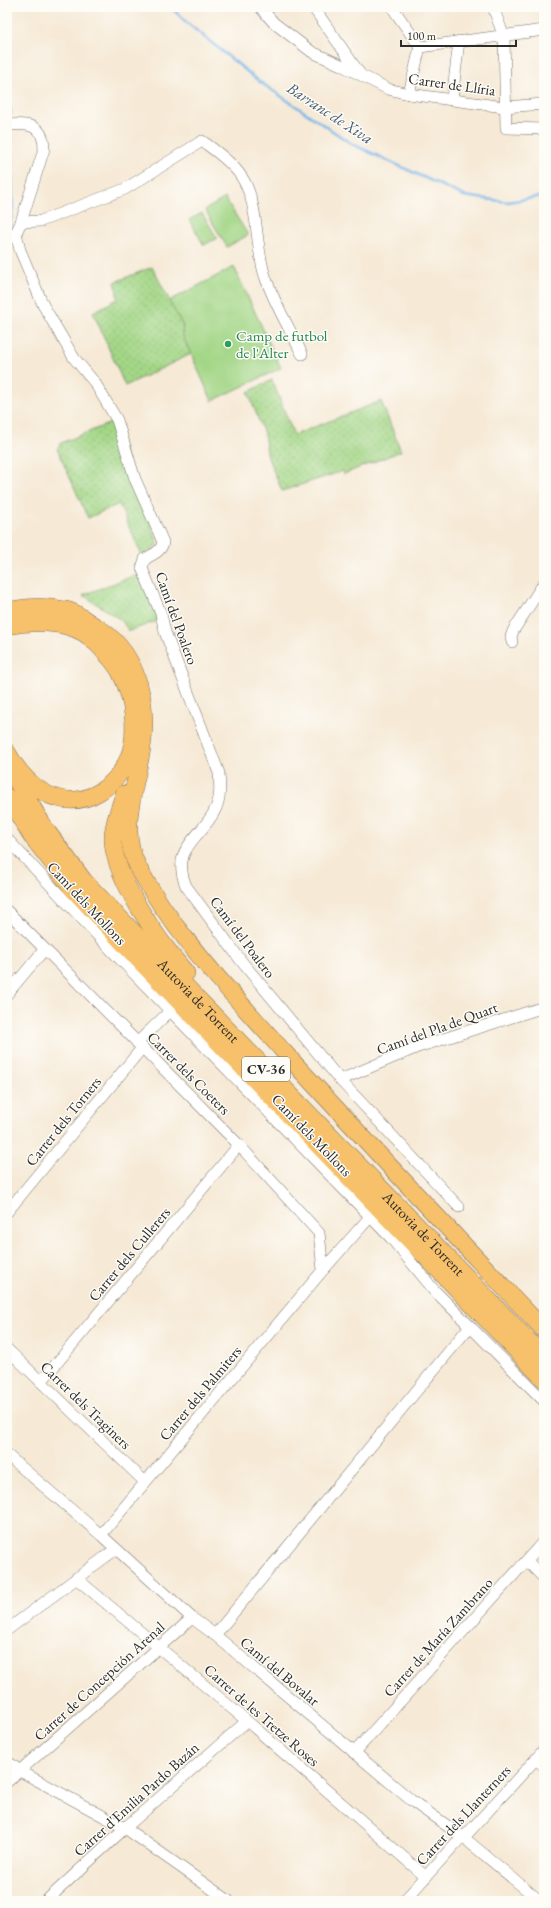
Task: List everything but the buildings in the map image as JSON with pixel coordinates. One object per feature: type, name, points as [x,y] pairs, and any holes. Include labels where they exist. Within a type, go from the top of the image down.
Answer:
[{"type":"highway","points":[[7,611],[21,608],[67,610],[104,631],[120,646],[141,687],[144,702],[144,728],[140,762],[130,802],[129,839],[138,867],[174,922],[217,978],[316,1087],[544,1330]]},
{"type":"highway","points":[[7,626],[25,622],[62,625],[85,634],[103,650],[121,673],[129,693],[134,732],[128,759],[116,779],[99,793],[76,800],[57,798],[34,786],[14,765],[7,752]]},
{"type":"highway","points":[[144,728],[137,758],[120,806],[113,836],[118,867],[133,898],[180,965],[287,1084],[306,1110]]},
{"type":"highway","name":"Autovia de Torrent","points":[[7,765],[46,830],[84,881],[544,1357]]},
{"type":"highway","name":"Autovia de Torrent","points":[[7,797],[33,838],[73,889],[138,959],[544,1378]]},
{"type":"highway","points":[[7,816],[70,893],[118,944],[138,959]]},
{"type":"street","name":"Carrer de Llíria","points":[[260,7],[274,23],[312,52],[360,74],[388,89],[409,94],[504,107],[544,104]]},
{"type":"street","points":[[313,7],[360,74]]},
{"type":"street","points":[[392,7],[420,47],[409,94]]},
{"type":"street","points":[[493,7],[504,37],[504,107],[506,128],[544,129]]},
{"type":"street","points":[[420,47],[499,35],[504,37],[544,30]]},
{"type":"street","points":[[452,99],[459,41]]},
{"type":"street","name":"Camí del Poalero","points":[[12,124],[31,125],[36,128],[44,141],[44,149],[21,222],[16,233],[20,250],[43,306],[74,358],[95,383],[109,404],[117,420],[135,479],[163,542],[162,547],[159,550],[145,559],[142,568],[161,614],[165,632],[216,764],[220,781],[219,799],[215,810],[206,824],[185,849],[182,863],[184,880],[207,917],[242,962],[340,1080]]},
{"type":"street","points":[[21,222],[41,221],[125,189],[202,141],[236,170],[244,181],[251,202],[258,248],[265,278],[302,354]]},
{"type":"street","points":[[512,642],[511,637],[513,630],[544,583]]},
{"type":"street","name":"Camí dels Mollons","points":[[7,840],[370,1217],[434,1290],[544,1401]]},
{"type":"street","name":"Carrer dels Coeters","points":[[7,911],[239,1145],[319,1233],[322,1270]]},
{"type":"street","points":[[7,994],[44,950]]},
{"type":"street","name":"Camí del Pla de Quart","points":[[340,1080],[418,1047],[544,1007]]},
{"type":"street","name":"Carrer dels Torners","points":[[7,1212],[139,1045],[170,1011]]},
{"type":"street","points":[[340,1080],[459,1207]]},
{"type":"street","name":"Carrer dels Cullerers","points":[[41,1382],[239,1145]]},
{"type":"street","name":"Carrer dels Palmiters","points":[[101,1535],[322,1270],[370,1217]]},
{"type":"street","points":[[216,1635],[470,1326]]},
{"type":"street","name":"Carrer dels Traginers","points":[[7,1349],[145,1482]]},
{"type":"street","name":"Camí del Bovalar","points":[[7,1455],[116,1548],[192,1618],[216,1635],[412,1801],[463,1837],[540,1901]]},
{"type":"street","name":"Carrer de María Zambrano","points":[[354,1753],[544,1541]]},
{"type":"street","points":[[7,1630],[116,1548]]},
{"type":"street","points":[[526,1561],[544,1578]]},
{"type":"street","name":"Carrer de les Tretze Roses","points":[[76,1578],[247,1721],[426,1877]]},
{"type":"street","name":"Carrer de Concepción Arenal","points":[[7,1782],[160,1648],[169,1637],[192,1618]]},
{"type":"street","name":"Carrer d'Emilia Pardo Bazán","points":[[46,1901],[125,1828],[247,1721]]},
{"type":"street","name":"Carrer dels Llanterners","points":[[404,1901],[463,1837],[540,1762],[544,1750]]},
{"type":"street","points":[[7,1761],[20,1771],[125,1828],[229,1901]]},
{"type":"green space","points":[[225,198],[248,235],[227,247],[205,210]]},
{"type":"green space","points":[[202,213],[217,238],[204,245],[189,220]]},
{"type":"green space","points":[[152,267],[183,326],[182,334],[191,354],[125,386],[93,312],[118,299],[115,282]]},
{"type":"green space","name":"Camp de futbol de l'Alter","points":[[234,267],[281,368],[212,401],[182,334],[183,326],[169,301]]},
{"type":"green space","points":[[272,380],[294,435],[381,401],[401,451],[344,474],[343,471],[282,491],[268,458],[264,434],[248,392]]},
{"type":"green space","points":[[113,422],[158,544],[142,556],[119,504],[88,518],[57,449],[61,443]]},
{"type":"green space","points":[[141,573],[160,620],[129,631],[121,620],[83,595]]},
{"type":"waterway","name":"Barranc de Xiva","points":[[171,7],[186,22],[260,82],[352,144],[464,196],[508,202],[544,196]]},
{"type":"waterway","points":[[7,107],[8,112]]},
{"type":"waterway","points":[[7,232],[10,204],[8,137]]},
{"type":"place","name":"Camp de futbol de l'Alter","points":[[228,344]]}]
